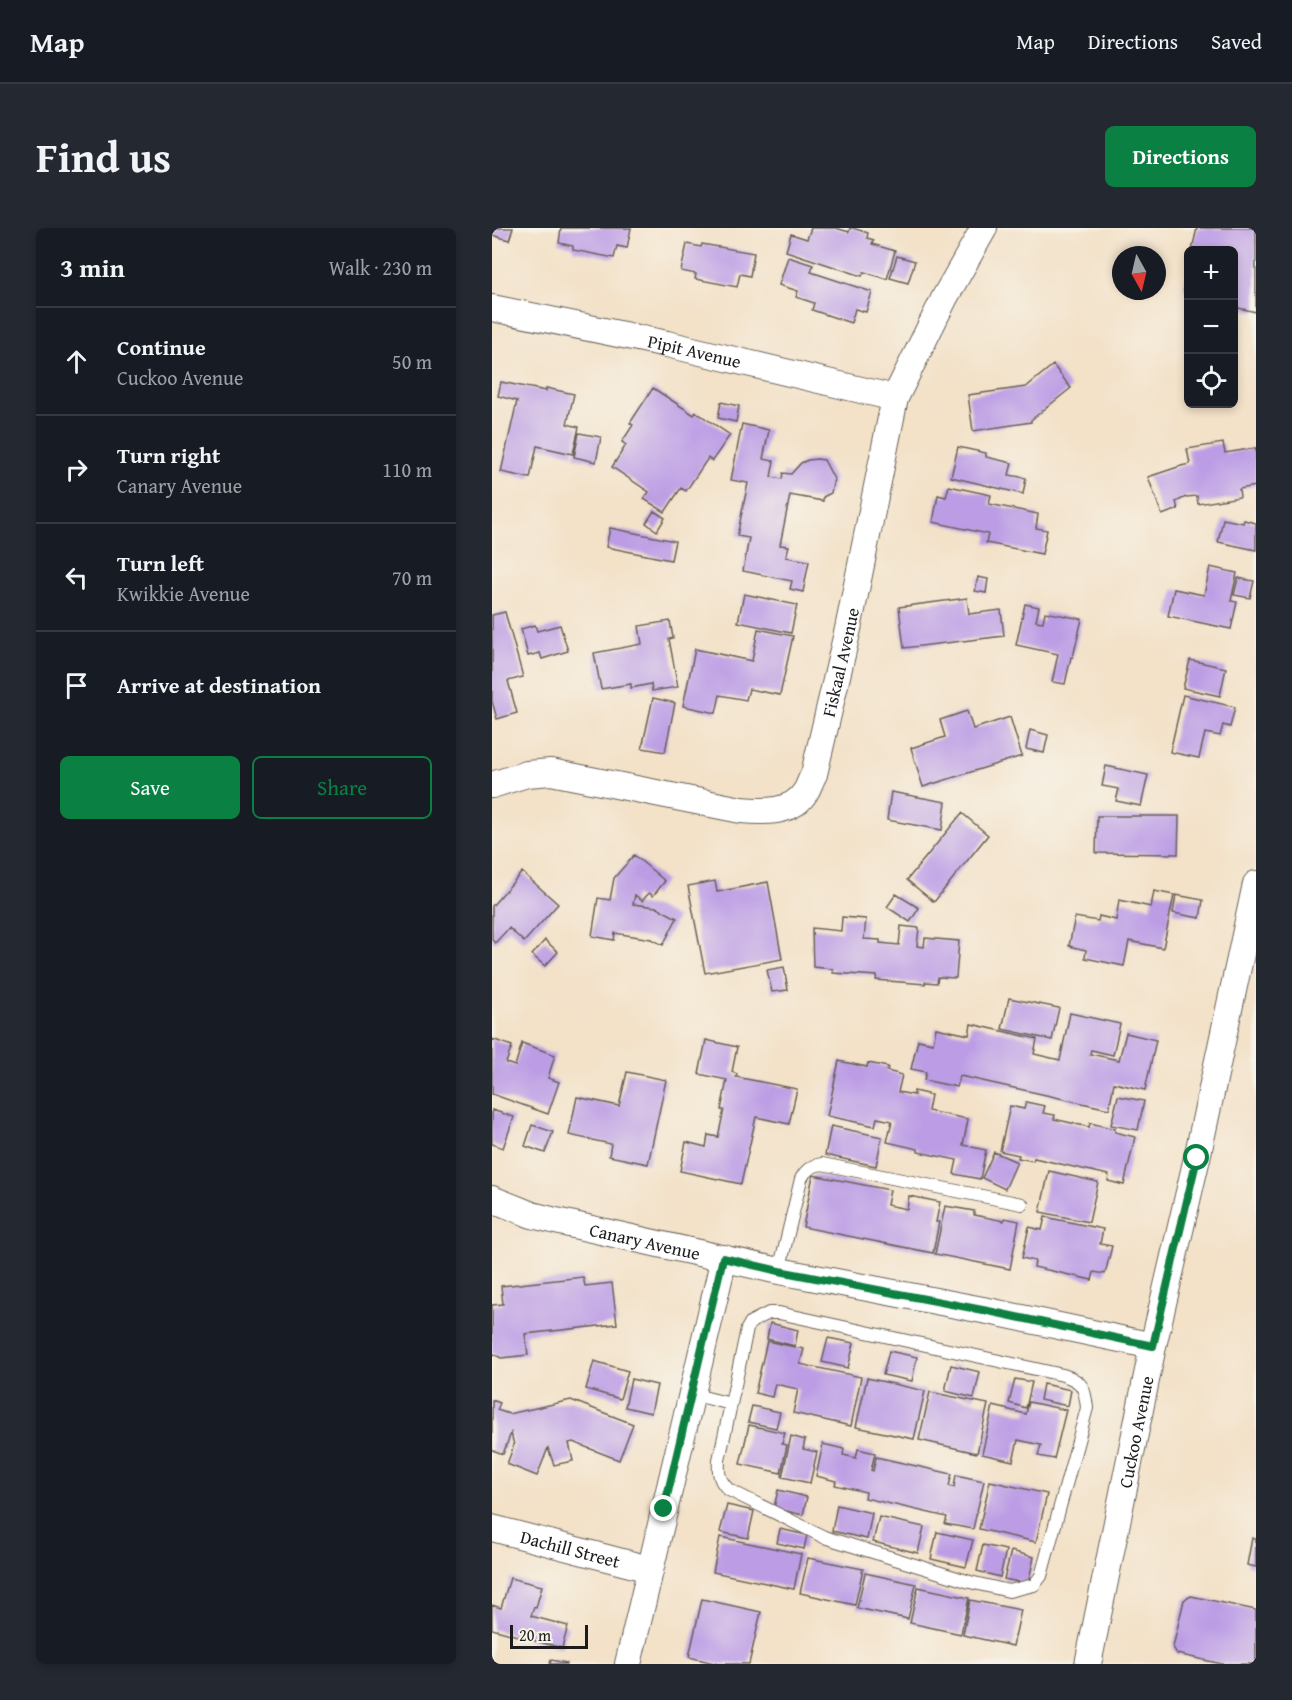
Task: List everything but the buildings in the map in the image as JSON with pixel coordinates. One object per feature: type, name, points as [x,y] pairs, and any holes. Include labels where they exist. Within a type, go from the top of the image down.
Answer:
[{"type":"street","name":"Fiskaal Avenue","points":[[492,786],[527,774],[550,772],[741,810],[767,812],[789,807],[805,793],[814,774],[848,629],[895,398],[945,297],[984,228]]},
{"type":"street","name":"Pipit Avenue","points":[[492,308],[667,344],[895,398]]},
{"type":"street","name":"Cuckoo Avenue","points":[[1088,1664],[1153,1346],[1197,1158],[1256,884]]},
{"type":"street","name":"Canary Avenue","points":[[492,1199],[532,1215],[779,1271],[1153,1346]]},
{"type":"street","points":[[628,1664],[723,1258]]},
{"type":"street","name":"Dachill Street","points":[[492,1528],[649,1569]]},
{"type":"lane","points":[[779,1271],[801,1179],[805,1171],[813,1166],[822,1164],[1022,1204]]},
{"type":"lane","points":[[769,1313],[779,1313],[1076,1379],[1083,1388],[1087,1408],[1041,1576],[1035,1585],[1009,1591],[970,1582],[824,1537],[729,1490],[720,1478],[718,1468],[732,1404],[747,1329],[751,1322],[759,1317],[769,1313]]},
{"type":"lane","points":[[691,1394],[732,1404]]},
{"type":"route","points":[[664,1509],[723,1258],[1153,1346],[1197,1158]]}]
